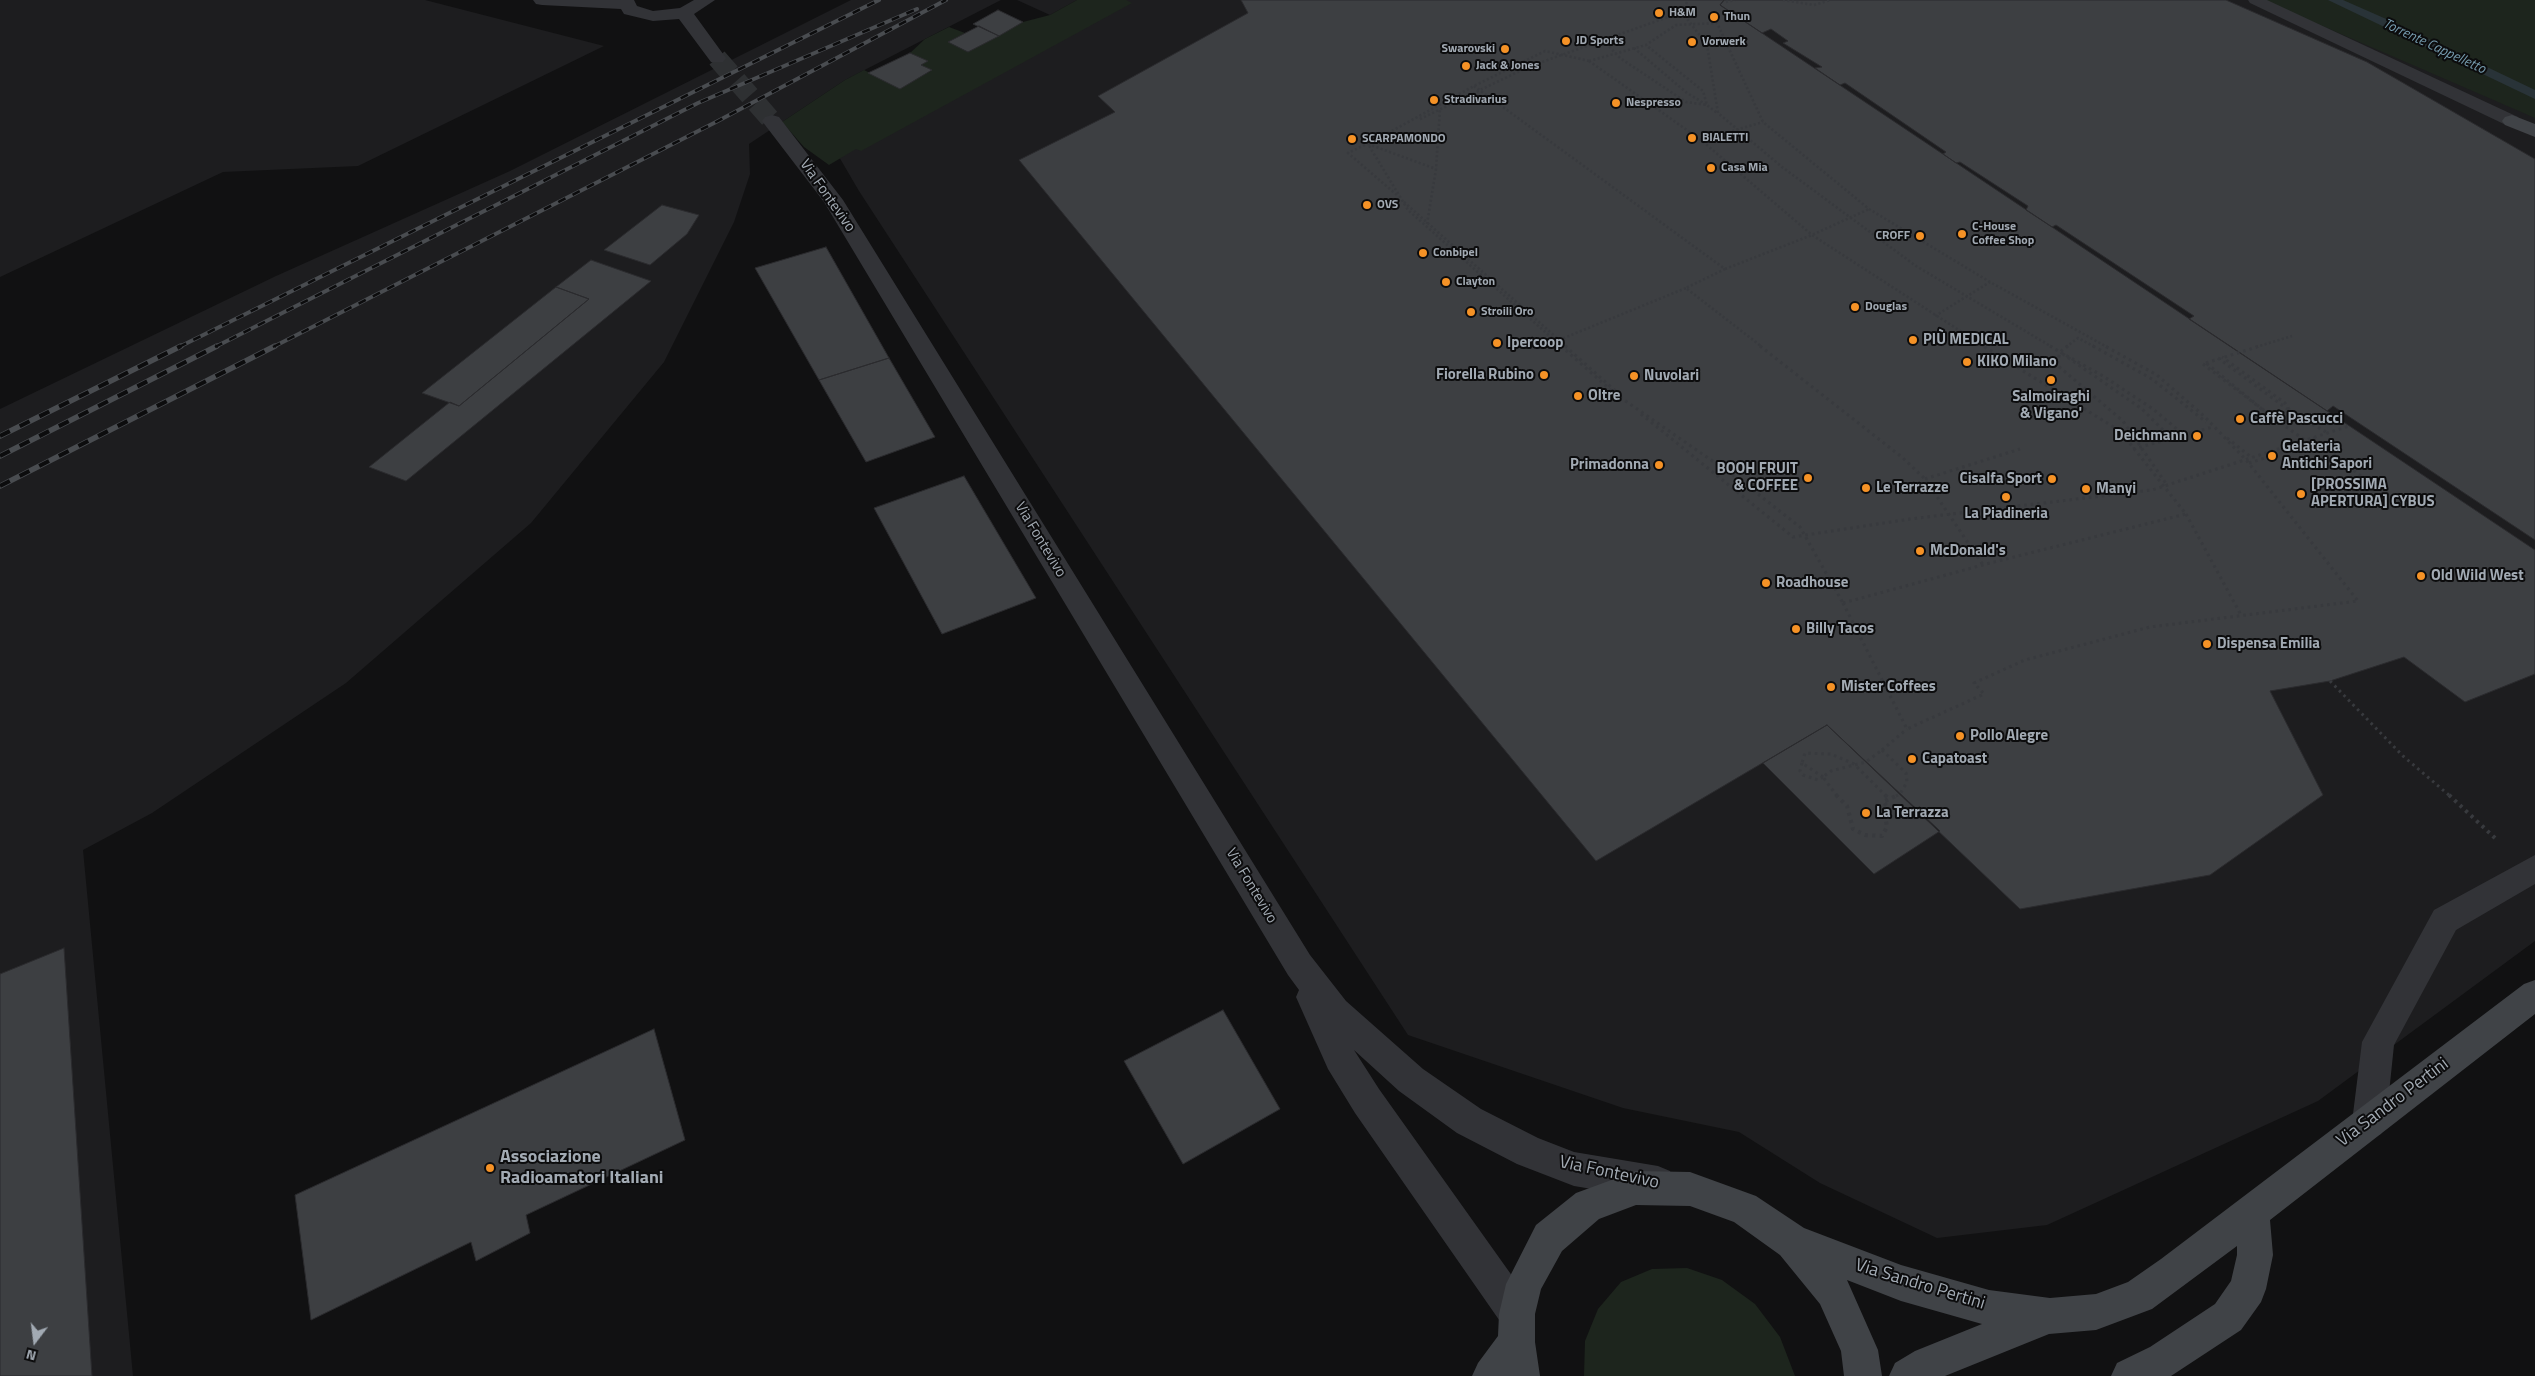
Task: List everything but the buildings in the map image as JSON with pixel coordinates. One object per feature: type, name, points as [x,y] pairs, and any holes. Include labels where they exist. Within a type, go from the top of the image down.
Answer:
[{"type":"street","points":[[542,0],[573,3],[625,2],[630,10],[653,16],[684,13],[706,0]]},
{"type":"street","points":[[684,13],[717,58]]},
{"type":"street","name":"Via Fontevivo","points":[[772,121],[833,200],[1299,965],[1335,1012],[1411,1080],[1469,1121],[1530,1152],[1574,1169],[1690,1189]]},
{"type":"street","points":[[2512,121],[2535,133]]},
{"type":"street","points":[[2369,1122],[2378,1042],[2445,920],[2535,868]]},
{"type":"street","name":"Via Fontevivo","points":[[1299,965],[1340,1058],[1389,1133],[1518,1344]]},
{"type":"street","name":"Via Sandro Pertini","points":[[1793,1242],[1901,1283],[1989,1308],[2050,1316],[2096,1312],[2139,1296],[2252,1212],[2535,995]]},
{"type":"street","points":[[1491,1376],[1518,1344],[1524,1284],[1549,1238],[1588,1205],[1636,1188],[1690,1189],[1744,1208],[1793,1242],[1833,1292],[1859,1350],[1863,1376]]},
{"type":"street","points":[[2130,1376],[2163,1360],[2228,1317],[2248,1289],[2255,1256],[2252,1212]]},
{"type":"street","name":"Via Sandro Pertini","points":[[1908,1376],[1928,1364],[2050,1316]]},
{"type":"lane","points":[[2255,0],[2512,121]]},
{"type":"path","points":[[1688,0],[1682,12],[1528,67],[1348,152],[1657,428],[1793,537],[1910,519],[2152,490],[2349,426]]},
{"type":"path","points":[[1726,2],[1735,0]]},
{"type":"path","points":[[1783,0],[1814,6],[1830,0]]},
{"type":"path","points":[[1682,12],[1707,45],[1718,114]]},
{"type":"path","points":[[1588,61],[1646,45],[1676,24],[1717,23],[1763,122],[1869,209],[1990,282],[2158,375],[2214,427],[2249,463],[2358,601],[2150,627],[2025,660],[1974,683],[1984,694],[1907,729],[1866,762],[1854,764],[1831,771],[1818,780],[1803,775],[1800,771],[1804,753],[1808,751],[1831,754],[1854,764],[1889,799]]},
{"type":"path","points":[[1603,40],[1620,58],[1686,102],[1707,105]]},
{"type":"path","points":[[1646,45],[1703,90],[1707,105]]},
{"type":"path","points":[[1633,48],[1687,92],[1707,105],[1782,168],[1916,266],[2103,376],[2153,409],[2184,435]]},
{"type":"path","points":[[1368,144],[1474,86],[1545,51],[1588,61],[1701,140],[1812,235],[1935,316],[2120,432],[2186,514],[2240,615]]},
{"type":"path","points":[[1474,86],[1725,269]]},
{"type":"path","points":[[1426,228],[1436,169],[1440,106]]},
{"type":"path","points":[[1701,140],[1763,122]]},
{"type":"path","points":[[1368,144],[1436,169]]},
{"type":"path","points":[[1368,144],[1408,210],[1426,228],[1614,392],[1740,480],[1800,528],[1843,603],[1907,729]]},
{"type":"path","points":[[1556,341],[1686,288],[1725,269],[1812,235],[1869,209]]},
{"type":"path","points":[[1935,316],[1990,282]]},
{"type":"path","points":[[1686,288],[1902,458],[1925,479],[1983,565]]},
{"type":"path","points":[[2206,363],[2292,336]]},
{"type":"path","points":[[2167,485],[2123,421],[2057,365],[2060,352],[2078,338],[2152,379],[2252,458]]},
{"type":"path","points":[[2060,352],[2142,410],[2172,439]]},
{"type":"path","points":[[2220,358],[2285,403],[2290,411]]},
{"type":"path","points":[[2220,358],[2279,404],[2327,433]]},
{"type":"path","points":[[2206,363],[2203,364],[2258,408],[2310,444],[2249,463]]},
{"type":"path","points":[[2206,363],[2267,413]]},
{"type":"path","points":[[2133,449],[2214,427]]},
{"type":"path","points":[[2312,438],[2366,480],[2353,482]]},
{"type":"path","points":[[1925,479],[2020,449]]},
{"type":"path","points":[[1843,603],[1983,565],[2186,514]]},
{"type":"path","points":[[2330,681],[2403,756],[2460,806]]},
{"type":"path","points":[[1802,763],[1823,777],[1834,793],[1847,806],[1853,828],[1865,835],[1882,836],[1887,827],[1886,821],[1891,815],[1890,809],[1883,802],[1900,794],[1907,782],[1906,773],[1882,750]]},
{"type":"shaded area","points":[[0,0],[425,0],[604,46],[358,166],[223,172],[0,277]]},
{"type":"shaded area","points":[[851,0],[1001,0],[845,80],[749,144],[750,174],[734,222],[664,362],[531,523],[346,683],[152,813],[83,850],[133,1376],[0,1376],[0,409],[276,276],[510,171]]},
{"type":"shaded area","points":[[1017,0],[1077,0],[1050,15]]},
{"type":"shaded area","points":[[1077,0],[1126,0],[1132,3],[861,151],[856,149],[829,165],[804,147],[782,122],[845,80],[864,70],[900,88],[931,71],[921,65],[927,61],[910,53],[925,39],[949,27],[965,33],[948,42],[968,52],[1023,22],[1050,15]]},
{"type":"shaded area","name":"Le Terrazze","points":[[1092,0],[2313,0],[2535,117],[2535,941],[2318,1101],[2047,1225],[1937,1238],[1820,1183],[1739,1132],[1623,1108],[1408,1035],[859,191],[835,150]]},
{"type":"shaded area","points":[[2264,0],[2535,0],[2535,118],[2288,11]]},
{"type":"shaded area","points":[[1687,1268],[1722,1280],[1755,1304],[1780,1337],[1795,1376],[1584,1376],[1585,1341],[1598,1309],[1621,1282],[1652,1269]]},
{"type":"waterway","name":"Torrente Cappelletto","points":[[2334,0],[2389,24],[2535,95]]},
{"type":"tunnel","points":[[717,58],[772,121]]},
{"type":"railway","points":[[179,347],[879,0]]},
{"type":"railway","points":[[273,347],[716,122],[946,0]]},
{"type":"railway","points":[[215,347],[698,103],[917,9]]},
{"type":"railway","points":[[0,436],[181,346]]},
{"type":"railway","points":[[0,456],[217,346]]},
{"type":"railway","points":[[0,486],[275,346]]},
{"type":"place","name":"H&M","points":[[1659,13]]},
{"type":"place","name":"Thun","points":[[1714,17]]},
{"type":"place","name":"JD Sports","points":[[1566,41]]},
{"type":"place","name":"Vorwerk","points":[[1692,42]]},
{"type":"place","name":"Swarovski","points":[[1505,49]]},
{"type":"place","name":"Jack & Jones","points":[[1466,66]]},
{"type":"place","name":"Stradivarius","points":[[1434,100]]},
{"type":"place","name":"Nespresso","points":[[1616,103]]},
{"type":"place","name":"BIALETTI","points":[[1692,138]]},
{"type":"place","name":"SCARPAMONDO","points":[[1352,139]]},
{"type":"place","name":"Casa Mia","points":[[1711,168]]},
{"type":"place","name":"OVS","points":[[1367,205]]},
{"type":"place","name":"C-House Coffee Shop","points":[[1962,234]]},
{"type":"place","name":"CROFF","points":[[1920,236]]},
{"type":"place","name":"Conbipel","points":[[1423,253]]},
{"type":"place","name":"Clayton","points":[[1446,282]]},
{"type":"place","name":"Douglas","points":[[1855,307]]},
{"type":"place","name":"Stroili Oro","points":[[1471,312]]},
{"type":"place","name":"PIÙ MEDICAL","points":[[1913,340]]},
{"type":"place","name":"Ipercoop","points":[[1497,343]]},
{"type":"place","name":"KIKO Milano","points":[[1967,362]]},
{"type":"place","name":"Fiorella Rubino","points":[[1544,375]]},
{"type":"place","name":"Nuvolari","points":[[1634,376]]},
{"type":"place","name":"Salmoiraghi & Vigano'","points":[[2051,380]]},
{"type":"place","name":"Oltre","points":[[1578,396]]},
{"type":"place","name":"Caffè Pascucci","points":[[2240,419]]},
{"type":"place","name":"Deichmann","points":[[2197,436]]},
{"type":"place","name":"Gelateria Antichi Sapori","points":[[2272,456]]},
{"type":"place","name":"Primadonna","points":[[1659,465]]},
{"type":"place","name":"BOOH FRUIT & COFFEE","points":[[1808,478]]},
{"type":"place","name":"Cisalfa Sport","points":[[2052,479]]},
{"type":"place","name":"Le Terrazze","points":[[1866,488]]},
{"type":"place","name":"Manyi","points":[[2086,489]]},
{"type":"place","name":"[PROSSIMA APERTURA] CYBUS","points":[[2301,494]]},
{"type":"place","name":"La Piadineria","points":[[2006,497]]},
{"type":"place","name":"McDonald's","points":[[1920,551]]},
{"type":"place","name":"Old Wild West","points":[[2421,576]]},
{"type":"place","name":"Roadhouse","points":[[1766,583]]},
{"type":"place","name":"Billy Tacos","points":[[1796,629]]},
{"type":"place","name":"Dispensa Emilia","points":[[2207,644]]},
{"type":"place","name":"Mister Coffees","points":[[1831,687]]},
{"type":"place","name":"Pollo Alegre","points":[[1960,736]]},
{"type":"place","name":"Capatoast","points":[[1912,759]]},
{"type":"place","name":"La Terrazza","points":[[1866,813]]},
{"type":"place","name":"Associazione Radioamatori Italiani","points":[[490,1168]]}]
